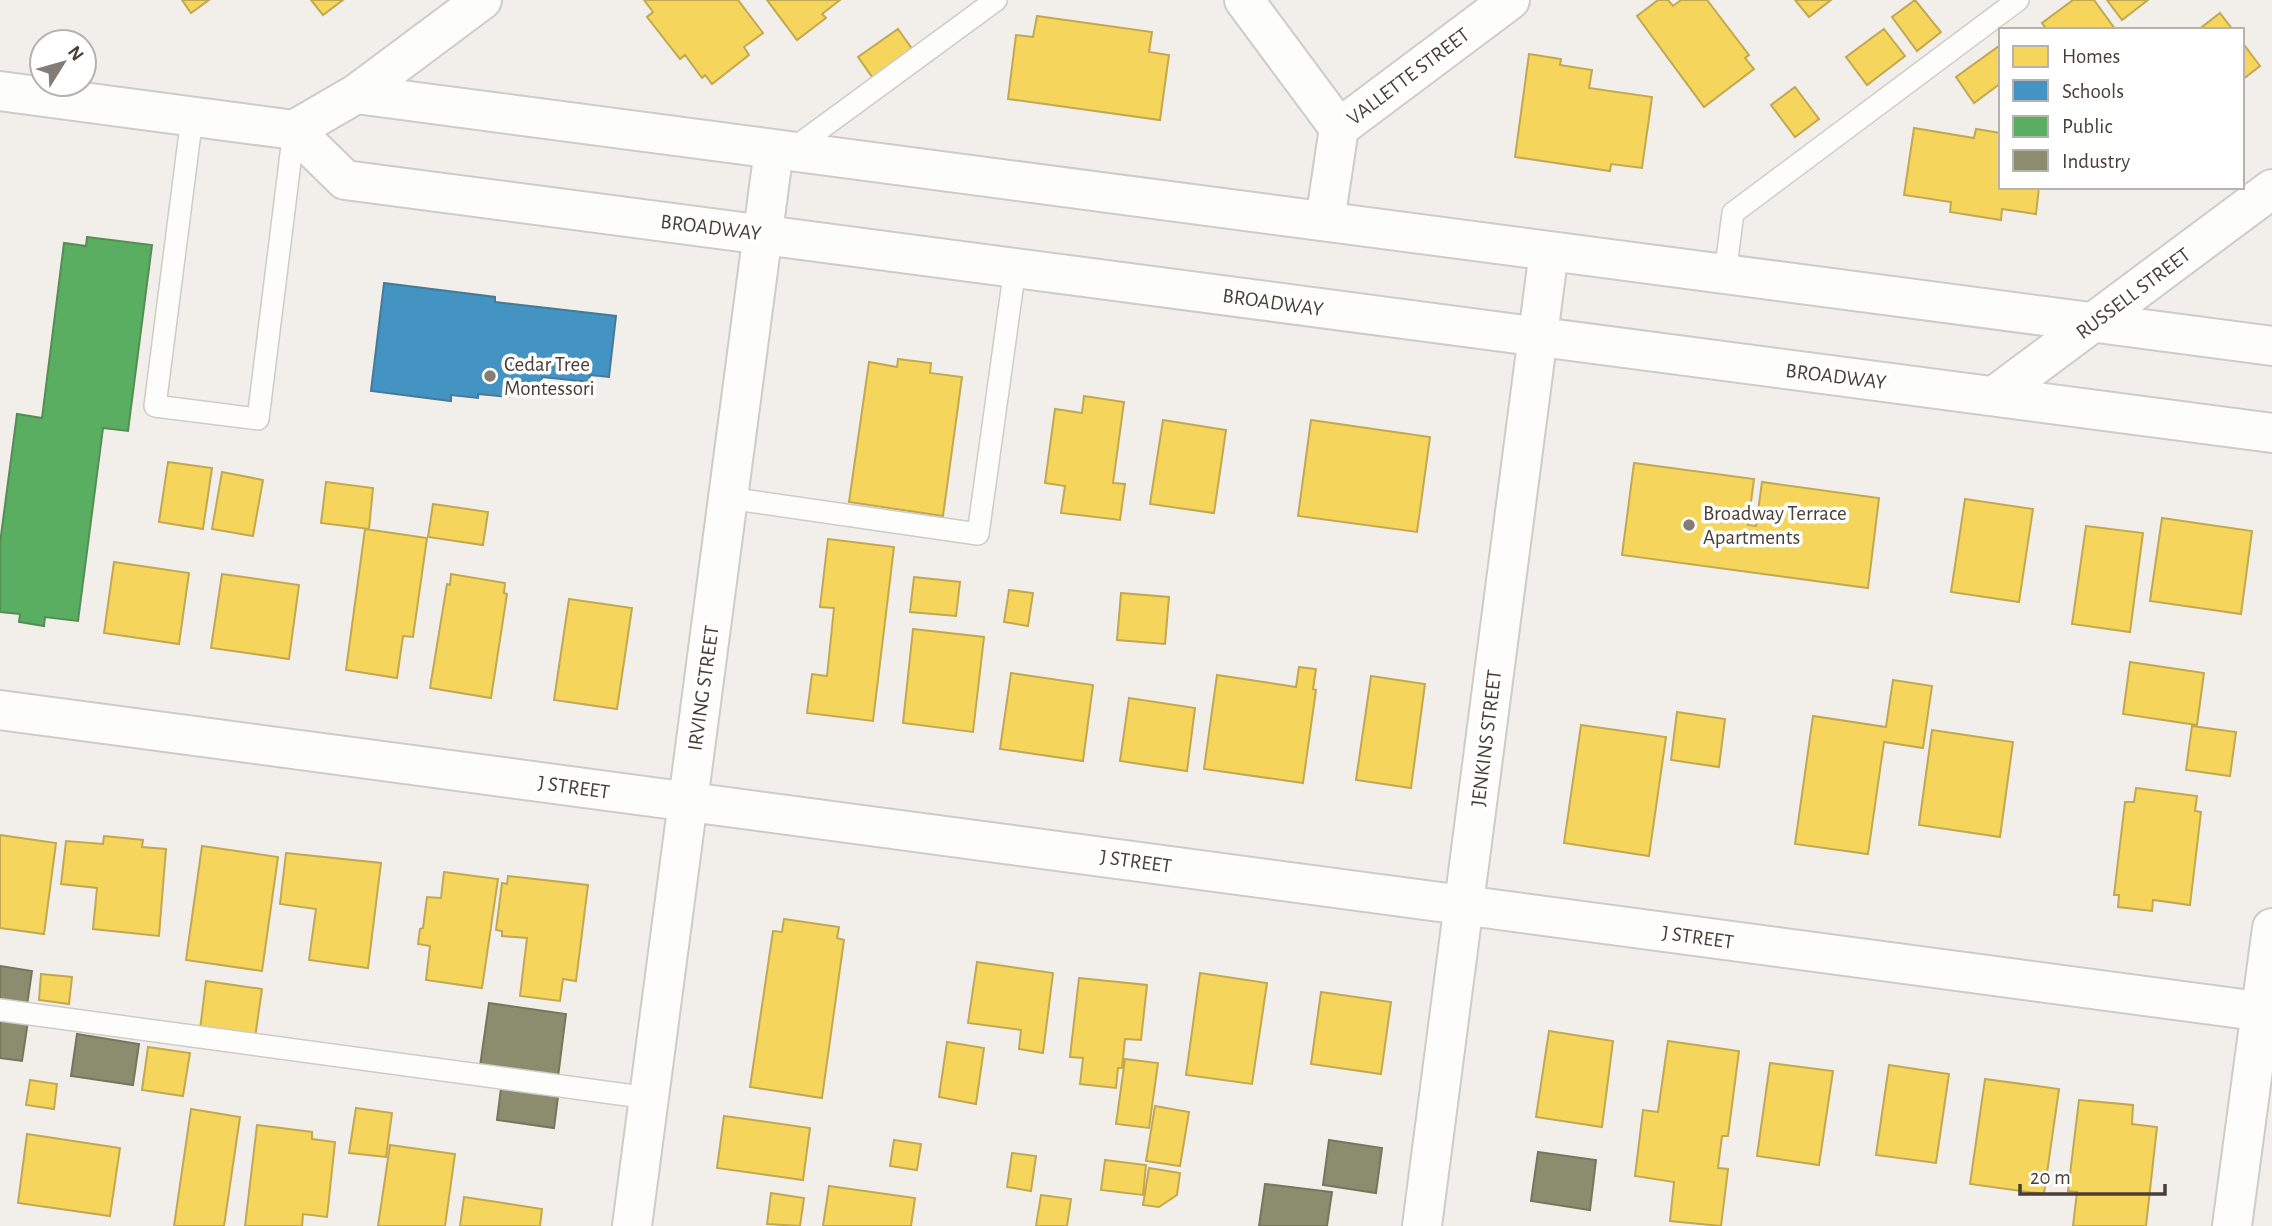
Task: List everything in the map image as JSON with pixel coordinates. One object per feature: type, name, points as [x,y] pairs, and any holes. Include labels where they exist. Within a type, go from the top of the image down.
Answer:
[{"type":"street","points":[[0,91],[295,130],[356,94],[482,0]]},
{"type":"street","points":[[1244,0],[1339,128],[1325,221]]},
{"type":"street","name":"VALLETTE STREET","points":[[1339,128],[1510,0]]},
{"type":"street","points":[[356,94],[2272,346]]},
{"type":"street","name":"BROADWAY","points":[[295,130],[345,180],[2272,433]]},
{"type":"street","name":"IRVING STREET","points":[[632,1226],[763,234],[782,150]]},
{"type":"street","name":"RUSSELL STREET","points":[[1994,396],[2272,189]]},
{"type":"street","name":"JENKINS STREET","points":[[1422,1226],[1549,251]]},
{"type":"street","name":"J STREET","points":[[0,710],[2267,1012]]},
{"type":"street","points":[[2232,1226],[2267,1012],[2272,928]]},
{"type":"lane","points":[[782,150],[996,0]]},
{"type":"lane","points":[[1725,274],[1733,213],[2018,0]]},
{"type":"lane","points":[[192,117],[155,406],[258,419],[295,130]]},
{"type":"lane","points":[[728,498],[978,534],[1015,268]]},
{"type":"lane","points":[[0,1010],[649,1098]]},
{"type":"building: Homes","points":[[182,0],[209,0],[191,13]]},
{"type":"building: Homes","points":[[311,0],[343,0],[323,15]]},
{"type":"building: Homes","points":[[644,0],[738,0],[763,33],[744,47],[749,55],[712,84],[705,75],[702,78],[685,55],[680,59],[647,17],[653,12]]},
{"type":"building: Homes","points":[[767,0],[840,0],[822,14],[826,18],[797,40]]},
{"type":"building: Homes","points":[[1658,0],[1668,0],[1673,6],[1681,0],[1707,0],[1749,55],[1745,58],[1754,69],[1704,107],[1637,16]]},
{"type":"building: Homes","points":[[1795,0],[1831,0],[1809,17]]},
{"type":"building: Homes","points":[[1915,0],[1941,32],[1917,51],[1892,17]]},
{"type":"building: Homes","points":[[2073,0],[2094,0],[2114,28],[2046,28],[2042,23]]},
{"type":"building: Homes","points":[[2107,0],[2148,0],[2122,20]]},
{"type":"building: Homes","points":[[2220,13],[2231,28],[2201,28]]},
{"type":"building: Homes","points":[[1037,16],[1152,32],[1149,52],[1169,55],[1160,120],[1008,99],[1016,35],[1033,37]]},
{"type":"building: Homes","points":[[898,29],[915,53],[875,81],[858,57]]},
{"type":"building: Homes","points":[[1884,29],[1905,56],[1867,85],[1846,57]]},
{"type":"building: Homes","points":[[2244,45],[2260,66],[2244,78]]},
{"type":"building: Homes","points":[[1999,46],[1999,84],[1974,103],[1956,77]]},
{"type":"building: Homes","points":[[1529,54],[1561,59],[1560,65],[1592,70],[1589,88],[1652,97],[1642,168],[1611,164],[1610,171],[1515,157]]},
{"type":"building: Homes","points":[[1795,87],[1819,119],[1795,137],[1771,105]]},
{"type":"building: Homes","points":[[1914,128],[1974,138],[1976,129],[1999,133],[1999,189],[2039,189],[2036,214],[2002,209],[2001,220],[1950,212],[1951,202],[1904,195]]},
{"type":"building: Homes","points":[[898,359],[931,363],[930,373],[962,377],[943,516],[849,502],[869,362],[897,367]]},
{"type":"building: Homes","points":[[1084,396],[1124,402],[1113,483],[1125,484],[1120,520],[1061,513],[1065,486],[1045,483],[1055,409],[1082,413]]},
{"type":"building: Homes","points":[[1163,420],[1226,430],[1214,513],[1150,504]]},
{"type":"building: Homes","points":[[1311,420],[1430,437],[1417,532],[1298,516]]},
{"type":"building: Homes","points":[[168,462],[212,468],[203,529],[159,522]]},
{"type":"building: Homes","name":"Broadway Terrace Apartments","points":[[1634,463],[1754,479],[1748,525],[1756,526],[1762,482],[1879,498],[1868,588],[1622,555]]},
{"type":"building: Homes","points":[[222,472],[263,480],[253,536],[212,529]]},
{"type":"building: Homes","points":[[326,482],[373,488],[369,529],[321,523]]},
{"type":"building: Homes","points":[[1965,499],[2033,509],[2019,602],[1951,592]]},
{"type":"building: Homes","points":[[433,504],[488,512],[483,545],[428,537]]},
{"type":"building: Homes","points":[[2162,518],[2252,531],[2241,614],[2150,601]]},
{"type":"building: Homes","points":[[2086,526],[2143,533],[2130,632],[2072,624]]},
{"type":"building: Homes","points":[[365,529],[427,538],[413,637],[403,636],[397,678],[346,670]]},
{"type":"building: Homes","points":[[828,539],[894,547],[873,721],[807,713],[812,674],[827,676],[834,608],[820,607]]},
{"type":"building: Homes","points":[[114,562],[189,573],[179,644],[104,633]]},
{"type":"building: Homes","points":[[222,574],[299,585],[289,659],[211,648]]},
{"type":"building: Homes","points":[[451,574],[505,583],[504,593],[507,594],[491,698],[430,688],[447,584],[450,585]]},
{"type":"building: Homes","points":[[914,577],[960,582],[956,616],[910,612]]},
{"type":"building: Homes","points":[[1009,590],[1033,593],[1028,626],[1004,622]]},
{"type":"building: Homes","points":[[1121,593],[1169,597],[1165,644],[1117,640]]},
{"type":"building: Homes","points":[[569,599],[632,608],[617,709],[554,700]]},
{"type":"building: Homes","points":[[913,629],[984,637],[973,732],[903,723]]},
{"type":"building: Homes","points":[[2130,662],[2204,673],[2197,725],[2123,714]]},
{"type":"building: Homes","points":[[1299,667],[1316,669],[1313,689],[1316,690],[1303,783],[1204,769],[1217,675],[1296,687]]},
{"type":"building: Homes","points":[[1011,673],[1093,685],[1083,761],[1000,749]]},
{"type":"building: Homes","points":[[1371,676],[1425,684],[1411,788],[1356,780]]},
{"type":"building: Homes","points":[[1893,680],[1932,686],[1923,748],[1884,742],[1868,854],[1795,844],[1813,716],[1886,727]]},
{"type":"building: Homes","points":[[1129,698],[1195,708],[1187,771],[1120,761]]},
{"type":"building: Homes","points":[[1677,712],[1725,719],[1719,767],[1671,760]]},
{"type":"building: Homes","points":[[1581,725],[1666,737],[1649,856],[1564,843]]},
{"type":"building: Homes","points":[[2192,726],[2236,732],[2230,776],[2186,770]]},
{"type":"building: Homes","points":[[1932,730],[2013,742],[2000,837],[1919,825]]},
{"type":"building: Homes","points":[[2136,788],[2197,796],[2195,811],[2201,812],[2190,905],[2153,900],[2152,911],[2118,907],[2119,895],[2114,895],[2125,802],[2134,802]]},
{"type":"building: Homes","points":[[0,835],[56,843],[44,934],[0,928]]},
{"type":"building: Homes","points":[[104,836],[143,840],[142,847],[166,849],[159,936],[93,929],[97,888],[61,884],[66,841],[103,844]]},
{"type":"building: Homes","points":[[202,846],[278,857],[262,971],[186,960]]},
{"type":"building: Homes","points":[[286,853],[381,863],[368,968],[309,960],[316,909],[280,904]]},
{"type":"building: Homes","points":[[444,872],[498,879],[482,988],[426,980],[430,946],[418,944],[420,929],[423,928],[427,897],[441,898]]},
{"type":"building: Homes","points":[[508,876],[588,885],[576,981],[563,979],[560,1001],[520,996],[527,938],[502,936],[502,931],[496,930],[502,883],[507,884]]},
{"type":"building: Homes","points":[[784,919],[839,927],[837,938],[844,940],[822,1098],[750,1087],[773,931],[782,932]]},
{"type":"building: Homes","points":[[977,962],[1053,973],[1043,1053],[1019,1049],[1021,1030],[968,1023]]},
{"type":"building: Homes","points":[[1200,973],[1267,983],[1252,1084],[1186,1075]]},
{"type":"building: Homes","points":[[41,974],[72,977],[69,1004],[39,1000]]},
{"type":"building: Homes","points":[[1079,978],[1147,985],[1141,1040],[1125,1039],[1122,1068],[1118,1068],[1116,1088],[1080,1084],[1083,1058],[1070,1057]]},
{"type":"building: Homes","points":[[206,981],[262,989],[255,1038],[200,1030]]},
{"type":"building: Homes","points":[[1321,992],[1391,1002],[1381,1074],[1311,1064]]},
{"type":"building: Homes","points":[[1549,1031],[1613,1041],[1602,1127],[1536,1117]]},
{"type":"building: Homes","points":[[1668,1041],[1739,1051],[1728,1136],[1722,1136],[1718,1168],[1728,1169],[1721,1226],[1670,1221],[1674,1182],[1635,1176],[1643,1110],[1658,1112]]},
{"type":"building: Homes","points":[[947,1042],[984,1048],[976,1104],[939,1097]]},
{"type":"building: Homes","points":[[148,1047],[190,1053],[183,1096],[142,1090]]},
{"type":"building: Homes","points":[[1125,1059],[1158,1063],[1149,1128],[1116,1124]]},
{"type":"building: Homes","points":[[1770,1063],[1833,1071],[1819,1165],[1757,1156]]},
{"type":"building: Homes","points":[[1889,1065],[1949,1074],[1936,1163],[1876,1155]]},
{"type":"building: Homes","points":[[1985,1079],[2059,1089],[2044,1194],[1970,1184]]},
{"type":"building: Homes","points":[[30,1080],[57,1084],[54,1109],[26,1105]]},
{"type":"building: Homes","points":[[2079,1100],[2133,1105],[2132,1124],[2157,1127],[2146,1226],[2073,1226],[2077,1192],[2068,1191]]},
{"type":"building: Homes","points":[[1155,1106],[1189,1112],[1180,1166],[1146,1161]]},
{"type":"building: Homes","points":[[356,1108],[392,1113],[386,1157],[349,1153]]},
{"type":"building: Homes","points":[[191,1109],[240,1117],[224,1226],[174,1226]]},
{"type":"building: Homes","points":[[724,1116],[810,1128],[803,1180],[717,1168]]},
{"type":"building: Homes","points":[[257,1125],[312,1132],[312,1139],[335,1142],[327,1217],[303,1214],[302,1226],[245,1226]]},
{"type":"building: Homes","points":[[27,1134],[120,1148],[110,1216],[18,1203]]},
{"type":"building: Homes","points":[[894,1140],[921,1144],[917,1170],[890,1166]]},
{"type":"building: Homes","points":[[390,1145],[455,1154],[445,1226],[378,1226]]},
{"type":"building: Homes","points":[[1012,1153],[1036,1156],[1031,1191],[1007,1187]]},
{"type":"building: Homes","points":[[1105,1160],[1146,1165],[1143,1195],[1101,1190]]},
{"type":"building: Homes","points":[[1149,1168],[1180,1173],[1177,1195],[1159,1207],[1143,1205]]},
{"type":"building: Homes","points":[[829,1186],[915,1198],[911,1226],[823,1226]]},
{"type":"building: Homes","points":[[771,1193],[804,1198],[800,1226],[767,1224]]},
{"type":"building: Homes","points":[[1041,1195],[1071,1199],[1067,1226],[1036,1226]]},
{"type":"building: Homes","points":[[464,1197],[542,1209],[540,1226],[460,1226]]},
{"type":"building: Schools","points":[[384,283],[495,297],[495,302],[616,316],[609,377],[590,375],[589,382],[542,377],[541,384],[515,381],[509,397],[451,395],[451,401],[371,391]]},
{"type":"building: Public","points":[[87,237],[152,245],[128,431],[103,428],[78,621],[45,617],[44,626],[19,622],[20,614],[0,612],[0,543],[17,414],[42,418],[64,243],[86,246]]},
{"type":"building: Industry","points":[[0,966],[32,971],[27,1005],[0,1001]]},
{"type":"building: Industry","points":[[489,1003],[566,1014],[558,1077],[480,1066]]},
{"type":"building: Industry","points":[[0,1017],[28,1021],[22,1061],[0,1058]]},
{"type":"building: Industry","points":[[77,1034],[139,1044],[133,1085],[71,1076]]},
{"type":"building: Industry","points":[[501,1088],[558,1097],[554,1128],[497,1120]]},
{"type":"building: Industry","points":[[1329,1140],[1382,1148],[1376,1193],[1323,1185]]},
{"type":"building: Industry","points":[[1538,1152],[1596,1160],[1590,1210],[1531,1201]]},
{"type":"building: Industry","points":[[1265,1184],[1332,1192],[1327,1226],[1259,1226]]},
{"type":"place","name":"Cedar Tree Montessori","points":[[490,376]]},
{"type":"place","name":"Broadway Terrace Apartments","points":[[1689,525]]}]
